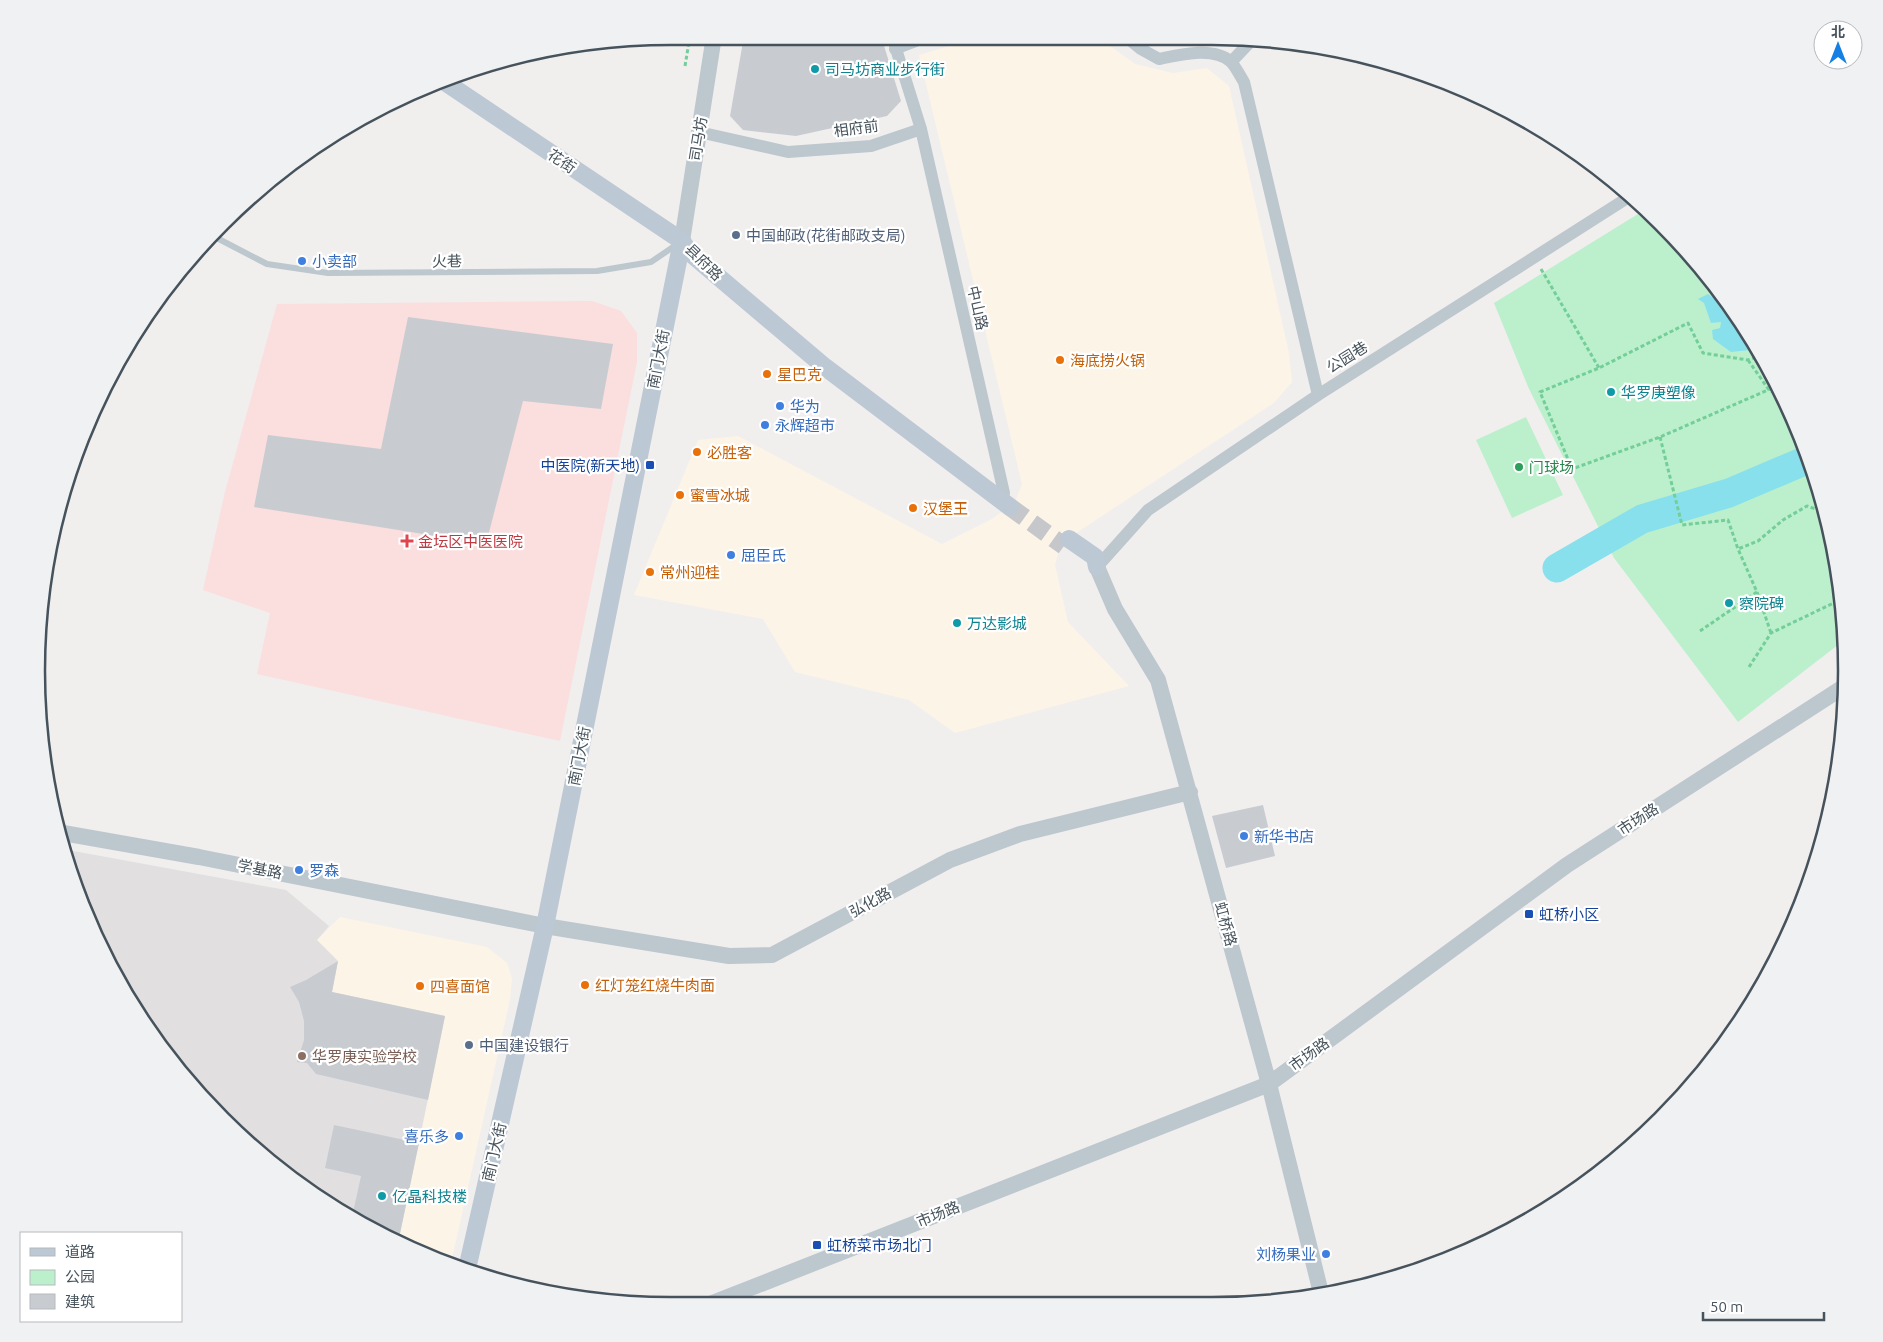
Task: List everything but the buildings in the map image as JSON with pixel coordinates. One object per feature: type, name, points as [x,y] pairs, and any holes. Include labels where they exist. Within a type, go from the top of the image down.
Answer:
[{"type":"main road","name":"花街","points":[[450,86],[682,241]]},
{"type":"main road","name":"县府路","points":[[682,241],[689,252],[825,367],[1010,501]]},
{"type":"main road","name":"南门大街","points":[[468,1263],[545,926],[682,241]]},
{"type":"main road","points":[[1066,542],[1087,563],[1097,567]]},
{"type":"street","name":"司马坊","points":[[682,241],[712,45]]},
{"type":"street","points":[[894,45],[921,129]]},
{"type":"street","points":[[895,49],[905,45]]},
{"type":"street","points":[[1135,45],[1159,59],[1184,54],[1216,54],[1231,62],[1244,82],[1318,395]]},
{"type":"street","points":[[1231,62],[1246,46]]},
{"type":"street","name":"相府前","points":[[698,132],[788,152],[871,146],[921,129]]},
{"type":"street","name":"中山路","points":[[921,129],[1010,501]]},
{"type":"street","name":"公园巷","points":[[1097,567],[1148,510],[1318,395],[1625,200]]},
{"type":"street","name":"虹桥路","points":[[1097,567],[1116,609],[1158,680],[1269,1084],[1320,1288]]},
{"type":"street","name":"市场路","points":[[732,1297],[1269,1084],[1567,865],[1838,690]]},
{"type":"street","name":"弘化路","points":[[545,926],[729,956],[772,955],[950,860],[1020,834],[1190,792]]},
{"type":"street","name":"学基路","points":[[66,834],[199,857],[545,926]]},
{"type":"lane","name":"火巷","points":[[218,239],[267,264],[328,273],[417,274],[597,271],[651,262],[682,241]]},
{"type":"path","points":[[685,66],[688,45]]},
{"type":"path","points":[[1534,257],[1599,368]]},
{"type":"path","points":[[1748,360],[1769,390],[1660,436],[1572,469],[1540,392],[1599,368],[1688,323],[1703,354],[1748,360],[1754,358]]},
{"type":"path","points":[[1660,436],[1682,525],[1728,520],[1771,633]]},
{"type":"path","points":[[1738,549],[1758,542],[1783,520],[1807,506],[1817,510]]},
{"type":"path","points":[[1700,631],[1757,592]]},
{"type":"path","points":[[1749,666],[1771,633],[1834,603]]},
{"type":"shaded area","points":[[953,45],[1109,45],[1135,64],[1173,73],[1207,68],[1229,86],[1289,353],[1292,382],[1274,403],[1070,537],[1058,554],[1055,565],[1068,622],[1129,686],[955,733],[909,700],[795,672],[763,619],[634,595],[698,440],[738,436],[942,544],[992,519],[1015,502],[1022,484],[919,55]]},
{"type":"shaded area","name":"金坛区中医医院","points":[[592,301],[621,311],[637,333],[637,362],[560,741],[257,674],[270,613],[203,590],[225,492],[277,304]]},
{"type":"shaded area","name":"华罗庚实验学校","points":[[71,851],[286,890],[329,926],[317,940],[338,961],[332,992],[445,1016],[400,1235],[358,1213],[290,1168],[228,1114],[200,1084],[174,1052],[129,984],[93,911]]},
{"type":"shaded area","points":[[340,917],[487,947],[507,963],[512,978],[510,1000],[452,1257],[400,1235],[428,1100],[332,992],[317,940]]},
{"type":"green space","points":[[1639,213],[1655,228],[1709,290],[1732,323],[1754,358],[1790,431],[1817,509],[1826,549],[1833,589],[1837,645],[1738,722],[1614,558],[1529,389],[1494,303]]},
{"type":"green space","name":"门球场","points":[[1526,417],[1563,495],[1512,518],[1476,440]]},
{"type":"water","points":[[1708,294],[1714,297],[1749,350],[1731,352],[1713,339],[1712,330],[1720,328],[1721,322],[1711,323],[1704,303],[1698,299]]},
{"type":"waterway","points":[[1557,568],[1642,519],[1729,493],[1802,462]]},
{"type":"tunnel","points":[[1010,507],[1064,546]]},
{"type":"place","name":"司马坊商业步行街","points":[[815,69]]},
{"type":"place","name":"中国邮政(花街邮政支局)","points":[[736,235]]},
{"type":"place","name":"小卖部","points":[[302,261]]},
{"type":"place","name":"海底捞火锅","points":[[1060,360]]},
{"type":"place","name":"星巴克","points":[[767,374]]},
{"type":"place","name":"华罗庚塑像","points":[[1611,392]]},
{"type":"place","name":"华为","points":[[780,406]]},
{"type":"place","name":"永辉超市","points":[[765,425]]},
{"type":"place","name":"必胜客","points":[[697,452]]},
{"type":"place","name":"中医院(新天地)","points":[[650,465]]},
{"type":"place","name":"门球场","points":[[1519,467]]},
{"type":"place","name":"蜜雪冰城","points":[[680,495]]},
{"type":"place","name":"汉堡王","points":[[913,508]]},
{"type":"place","name":"金坛区中医医院","points":[[407,541]]},
{"type":"place","name":"屈臣氏","points":[[731,555]]},
{"type":"place","name":"常州迎桂","points":[[650,572]]},
{"type":"place","name":"察院碑","points":[[1729,603]]},
{"type":"place","name":"万达影城","points":[[957,623]]},
{"type":"place","name":"新华书店","points":[[1244,836]]},
{"type":"place","name":"罗森","points":[[299,870]]},
{"type":"place","name":"虹桥小区","points":[[1529,914]]},
{"type":"place","name":"红灯笼红烧牛肉面","points":[[585,985]]},
{"type":"place","name":"四喜面馆","points":[[420,986]]},
{"type":"place","name":"中国建设银行","points":[[469,1045]]},
{"type":"place","name":"华罗庚实验学校","points":[[302,1056]]},
{"type":"place","name":"喜乐多","points":[[459,1136]]},
{"type":"place","name":"亿晶科技楼","points":[[382,1196]]},
{"type":"place","name":"虹桥菜市场北门","points":[[817,1245]]},
{"type":"place","name":"刘杨果业","points":[[1326,1254]]}]
